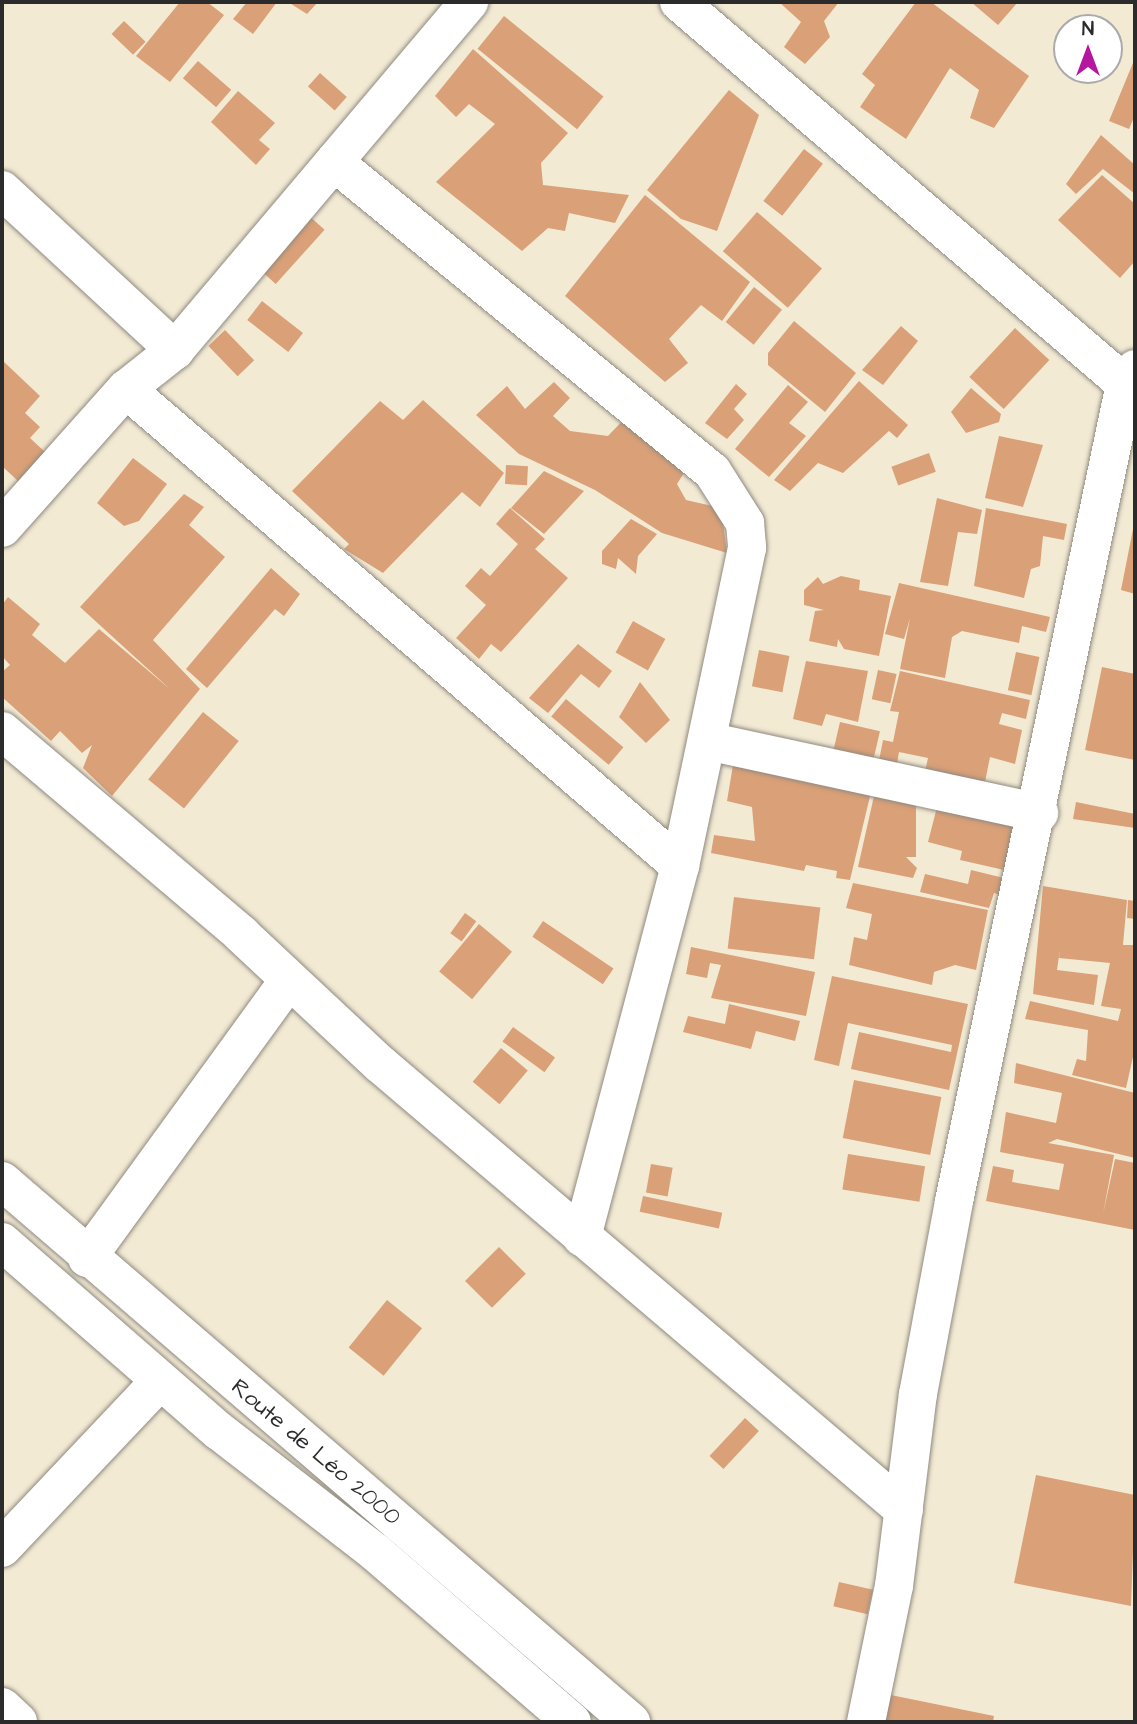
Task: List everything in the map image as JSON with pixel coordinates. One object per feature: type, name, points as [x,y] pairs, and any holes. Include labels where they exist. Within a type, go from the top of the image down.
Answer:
[{"type":"street","points":[[2,528],[126,389],[175,350],[470,2]]},
{"type":"street","points":[[679,2],[1130,377],[1040,813],[940,1269],[904,1510],[866,1722]]},
{"type":"street","points":[[334,162],[724,485],[745,523],[747,548],[680,866],[582,1237]]},
{"type":"street","points":[[2,190],[175,350]]},
{"type":"street","points":[[126,389],[680,866]]},
{"type":"street","points":[[2,731],[582,1237],[904,1510]]},
{"type":"street","points":[[707,741],[1040,813]]},
{"type":"street","points":[[87,1258],[289,980]]},
{"type":"street","name":"Route de Léo 2000","points":[[2,1181],[87,1258],[631,1722]]},
{"type":"street","name":"Route de Léo 2000","points":[[2,1242],[160,1381],[375,1552],[572,1722]]},
{"type":"street","points":[[2,1548],[160,1381]]},
{"type":"street","points":[[2,1707],[18,1722]]},
{"type":"building","points":[[180,2],[207,2],[224,15],[170,82],[136,56]]},
{"type":"building","points":[[247,2],[277,2],[253,34],[233,19]]},
{"type":"building","points":[[288,2],[318,2],[307,14]]},
{"type":"building","points":[[779,2],[839,2],[824,21],[830,37],[805,64],[784,47],[801,22]]},
{"type":"building","points":[[916,2],[931,2],[1029,76],[994,128],[970,118],[979,90],[950,68],[906,139],[860,107],[875,85],[862,74]]},
{"type":"building","points":[[971,2],[1018,2],[998,25]]},
{"type":"building","points":[[504,16],[603,97],[577,129],[478,49]]},
{"type":"building","points":[[124,21],[146,42],[133,55],[111,34]]},
{"type":"building","points":[[473,49],[568,133],[541,163],[543,185],[629,195],[615,223],[569,213],[565,231],[548,228],[522,251],[436,182],[495,124],[469,104],[456,117],[435,96]]},
{"type":"building","points":[[1135,58],[1135,115],[1129,129],[1109,121]]},
{"type":"building","points":[[198,61],[231,90],[216,107],[183,78]]},
{"type":"building","points":[[320,73],[347,97],[335,110],[308,86]]},
{"type":"building","points":[[729,90],[759,115],[717,231],[681,219],[647,190]]},
{"type":"building","points":[[238,91],[275,123],[259,140],[270,149],[256,165],[211,122]]},
{"type":"building","points":[[1101,135],[1135,165],[1135,194],[1103,169],[1076,194],[1066,184]]},
{"type":"building","points":[[804,149],[823,164],[782,216],[763,201]]},
{"type":"building","points":[[1102,175],[1135,204],[1135,261],[1120,278],[1058,220]]},
{"type":"building","points":[[645,195],[750,282],[722,321],[701,305],[669,339],[688,363],[665,382],[565,296]]},
{"type":"building","points":[[757,212],[822,268],[788,308],[723,251]]},
{"type":"building","points":[[306,213],[325,230],[276,284],[257,267]]},
{"type":"building","points":[[754,287],[782,310],[754,345],[726,322]]},
{"type":"building","points":[[262,301],[303,333],[288,352],[247,320]]},
{"type":"building","points":[[794,321],[856,373],[825,412],[768,365],[768,353]]},
{"type":"building","points":[[901,326],[918,341],[883,385],[862,370]]},
{"type":"building","points":[[1015,328],[1049,360],[1004,409],[969,377]]},
{"type":"building","points":[[225,330],[254,360],[238,376],[208,346]]},
{"type":"building","points":[[2,360],[40,396],[25,413],[40,427],[30,438],[46,453],[19,482],[2,466]]},
{"type":"building","points":[[859,381],[908,425],[897,438],[889,431],[843,473],[818,463],[790,491],[774,480]]},
{"type":"building","points":[[554,382],[570,398],[553,416],[570,431],[608,436],[626,417],[684,473],[677,484],[686,500],[721,508],[727,553],[662,533],[595,490],[519,454],[476,415],[507,386],[525,409]]},
{"type":"building","points":[[736,384],[747,394],[734,409],[744,420],[727,439],[705,423]]},
{"type":"building","points":[[788,385],[808,402],[789,423],[806,436],[769,477],[735,449]]},
{"type":"building","points":[[971,388],[1001,414],[999,422],[966,433],[951,412]]},
{"type":"building","points":[[423,400],[504,473],[480,507],[462,492],[383,573],[344,549],[349,544],[292,491],[380,401],[403,420]]},
{"type":"building","points":[[999,436],[1043,445],[1023,507],[985,498]]},
{"type":"building","points":[[929,453],[936,472],[898,485],[891,467]]},
{"type":"building","points":[[133,458],[167,484],[139,521],[124,526],[97,503]]},
{"type":"building","points":[[506,465],[528,466],[527,485],[505,484]]},
{"type":"building","points":[[544,471],[584,491],[544,534],[511,508]]},
{"type":"building","points":[[184,494],[204,507],[189,525],[225,557],[153,640],[200,689],[112,796],[83,768],[92,745],[82,753],[60,731],[51,741],[2,697],[2,672],[10,665],[2,656],[2,605],[8,597],[40,624],[32,635],[65,663],[99,629],[171,690],[80,607]]},
{"type":"building","points":[[937,498],[982,510],[977,534],[958,532],[948,586],[920,582]]},
{"type":"building","points":[[510,508],[545,539],[535,549],[568,578],[501,652],[491,644],[479,659],[456,638],[486,605],[465,586],[481,568],[490,576],[518,544],[496,524]]},
{"type":"building","points":[[986,508],[1067,524],[1064,540],[1043,536],[1040,566],[1031,569],[1024,598],[974,586]]},
{"type":"building","points":[[631,519],[657,534],[638,556],[636,574],[618,558],[616,569],[602,564],[602,551]]},
{"type":"building","points":[[1135,524],[1135,594],[1121,590]]},
{"type":"building","points":[[271,568],[300,594],[284,616],[275,609],[207,688],[186,669]]},
{"type":"building","points":[[841,576],[860,580],[859,590],[891,596],[879,656],[844,649],[838,639],[837,647],[809,641],[815,611],[824,610],[804,605],[804,590],[818,577],[823,584]]},
{"type":"building","points":[[899,583],[1050,617],[1046,632],[1022,626],[1019,643],[962,631],[952,637],[945,678],[900,669],[910,618],[904,639],[885,634]]},
{"type":"building","points":[[633,621],[665,639],[648,670],[616,652]]},
{"type":"building","points":[[578,644],[612,671],[599,688],[581,674],[548,713],[529,698]]},
{"type":"building","points":[[759,650],[789,656],[782,692],[752,686]]},
{"type":"building","points":[[1016,652],[1039,657],[1031,695],[1008,690]]},
{"type":"building","points":[[806,661],[868,671],[858,722],[826,714],[822,726],[793,719]]},
{"type":"building","points":[[1102,667],[1135,674],[1135,760],[1085,750]]},
{"type":"building","points":[[878,670],[897,674],[890,703],[872,699]]},
{"type":"building","points":[[900,671],[1030,700],[1026,719],[1002,713],[999,724],[1022,730],[1015,764],[990,757],[984,787],[924,776],[928,758],[899,752],[896,769],[878,766],[883,740],[893,742],[899,712],[890,711]]},
{"type":"building","points":[[640,682],[670,720],[646,743],[619,717]]},
{"type":"building","points":[[566,699],[623,747],[609,765],[551,717]]},
{"type":"building","points":[[203,712],[239,741],[184,809],[148,780]]},
{"type":"building","points":[[840,722],[880,731],[872,765],[832,756]]},
{"type":"building","points":[[733,765],[871,792],[850,880],[836,878],[837,871],[806,865],[804,871],[711,853],[714,835],[755,841],[752,807],[727,801]]},
{"type":"building","points":[[874,796],[916,805],[916,857],[906,857],[917,868],[913,878],[858,867]]},
{"type":"building","points":[[1076,802],[1135,814],[1135,828],[1073,819]]},
{"type":"building","points":[[937,807],[1023,828],[1013,872],[960,860],[962,851],[928,842]]},
{"type":"building","points":[[971,870],[1008,879],[1004,896],[994,893],[989,908],[920,892],[925,874],[968,884]]},
{"type":"building","points":[[853,883],[988,910],[976,970],[955,965],[934,972],[932,985],[849,965],[854,937],[867,940],[872,914],[846,908]]},
{"type":"building","points":[[1043,886],[1127,900],[1123,945],[1135,945],[1135,1048],[1126,1088],[1072,1075],[1077,1059],[1086,1061],[1088,1030],[1025,1019],[1030,1001],[1118,1021],[1121,1009],[1101,1006],[1110,963],[1059,958],[1060,949],[1057,970],[1098,975],[1094,1005],[1033,994]]},
{"type":"building","points":[[734,897],[820,908],[814,959],[728,949]]},
{"type":"building","points":[[1128,900],[1135,901],[1135,919],[1127,918]]},
{"type":"building","points":[[465,913],[476,921],[462,941],[450,933]]},
{"type":"building","points":[[543,921],[613,969],[603,984],[532,937]]},
{"type":"building","points":[[479,924],[512,952],[472,999],[439,971]]},
{"type":"building","points":[[691,947],[815,972],[806,1016],[711,998],[721,965],[710,963],[707,978],[686,974]]},
{"type":"building","points":[[832,976],[968,1004],[949,1090],[851,1069],[859,1032],[951,1052],[952,1045],[848,1023],[839,1066],[814,1060]]},
{"type":"building","points":[[729,1004],[800,1021],[795,1041],[756,1031],[751,1049],[683,1032],[688,1016],[725,1024]]},
{"type":"building","points":[[513,1027],[555,1058],[544,1072],[502,1042]]},
{"type":"building","points":[[501,1048],[528,1070],[500,1104],[473,1082]]},
{"type":"building","points":[[1016,1063],[1135,1093],[1135,1158],[1057,1139],[1048,1143],[1114,1155],[1103,1214],[1115,1159],[1135,1163],[1135,1230],[986,1201],[993,1166],[1014,1170],[1012,1182],[1059,1190],[1064,1164],[1000,1152],[1006,1112],[1056,1123],[1062,1093],[1014,1083]]},
{"type":"building","points":[[854,1080],[941,1097],[930,1155],[843,1138]]},
{"type":"building","points":[[848,1154],[925,1166],[919,1202],[842,1190]]},
{"type":"building","points":[[651,1164],[673,1168],[668,1196],[646,1193]]},
{"type":"building","points":[[643,1196],[722,1213],[719,1228],[640,1212]]},
{"type":"building","points":[[499,1247],[526,1274],[492,1308],[465,1281]]},
{"type":"building","points":[[387,1300],[422,1328],[384,1376],[349,1347]]},
{"type":"building","points":[[745,1418],[759,1431],[723,1469],[710,1456]]},
{"type":"building","points":[[1036,1475],[1135,1495],[1131,1606],[1014,1583]]},
{"type":"building","points":[[839,1582],[873,1590],[867,1614],[833,1606]]},
{"type":"building","points":[[881,1693],[994,1716],[993,1722],[875,1722]]}]
